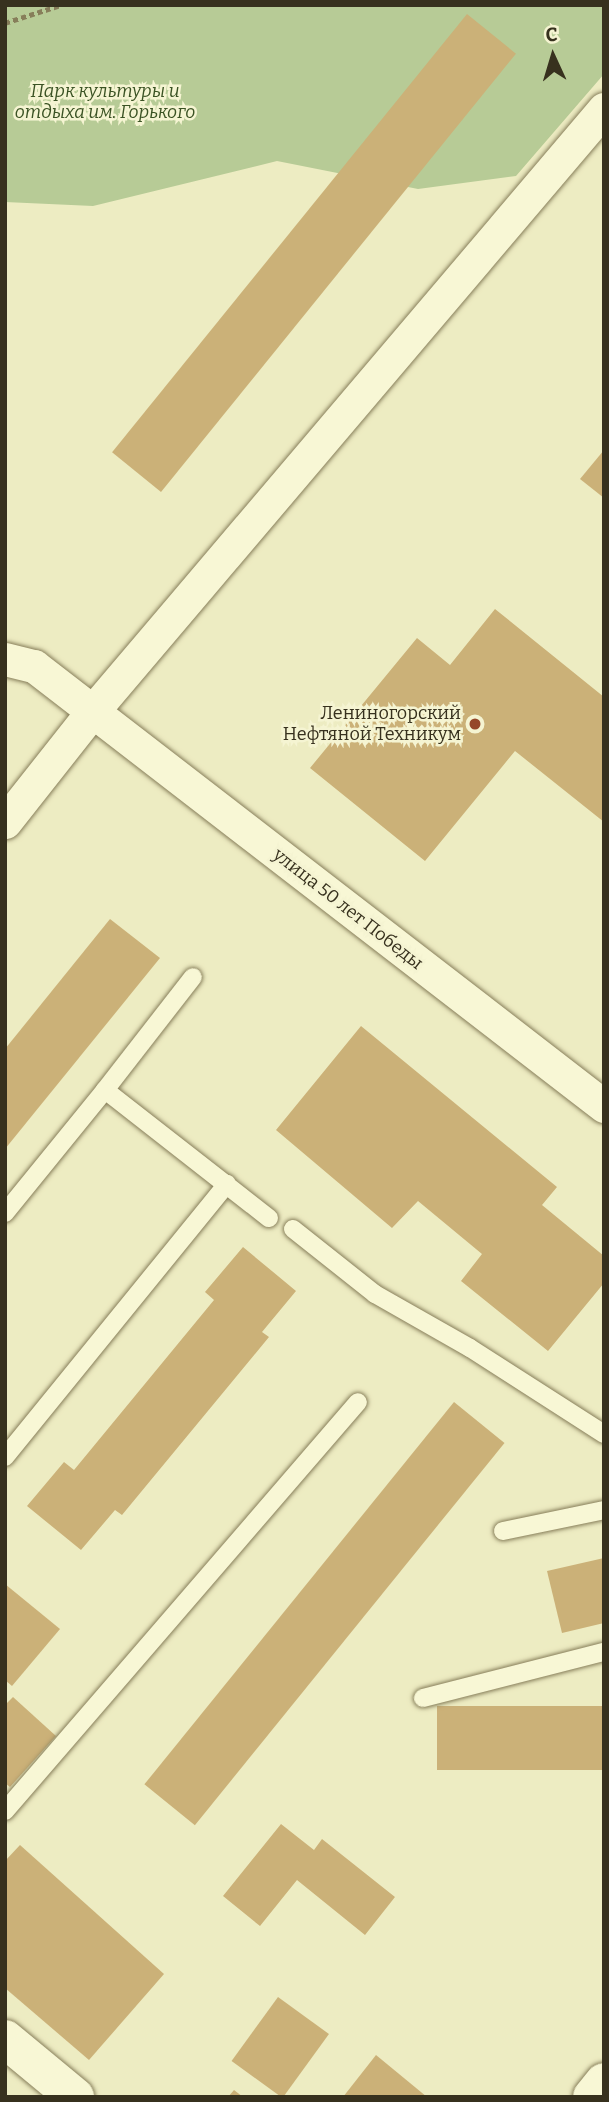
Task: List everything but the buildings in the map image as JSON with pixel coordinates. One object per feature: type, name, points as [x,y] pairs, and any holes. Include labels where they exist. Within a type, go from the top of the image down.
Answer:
[{"type":"main road","points":[[5,2039],[75,2097]]},
{"type":"main road","points":[[592,2097],[604,2082]]},
{"type":"street","points":[[5,822],[92,712],[604,109]]},
{"type":"street","name":"улица 50 лет Победы","points":[[5,659],[34,666],[604,1106]]},
{"type":"lane","points":[[5,1213],[194,977]]},
{"type":"lane","points":[[105,1090],[269,1218]]},
{"type":"lane","points":[[5,1457],[227,1184]]},
{"type":"lane","points":[[293,1229],[375,1294],[470,1348],[604,1434]]},
{"type":"lane","points":[[5,1811],[358,1402]]},
{"type":"lane","points":[[503,1531],[604,1510]]},
{"type":"lane","points":[[423,1699],[604,1652]]},
{"type":"path","points":[[5,23],[61,5]]},
{"type":"green space","name":"Парк культуры и отдыха им. Горького","points":[[5,5],[604,5],[604,74],[516,176],[418,189],[277,161],[93,206],[5,202]]},
{"type":"place","name":"Лениногорский Нефтяной Техникум","points":[[475,724]]}]
